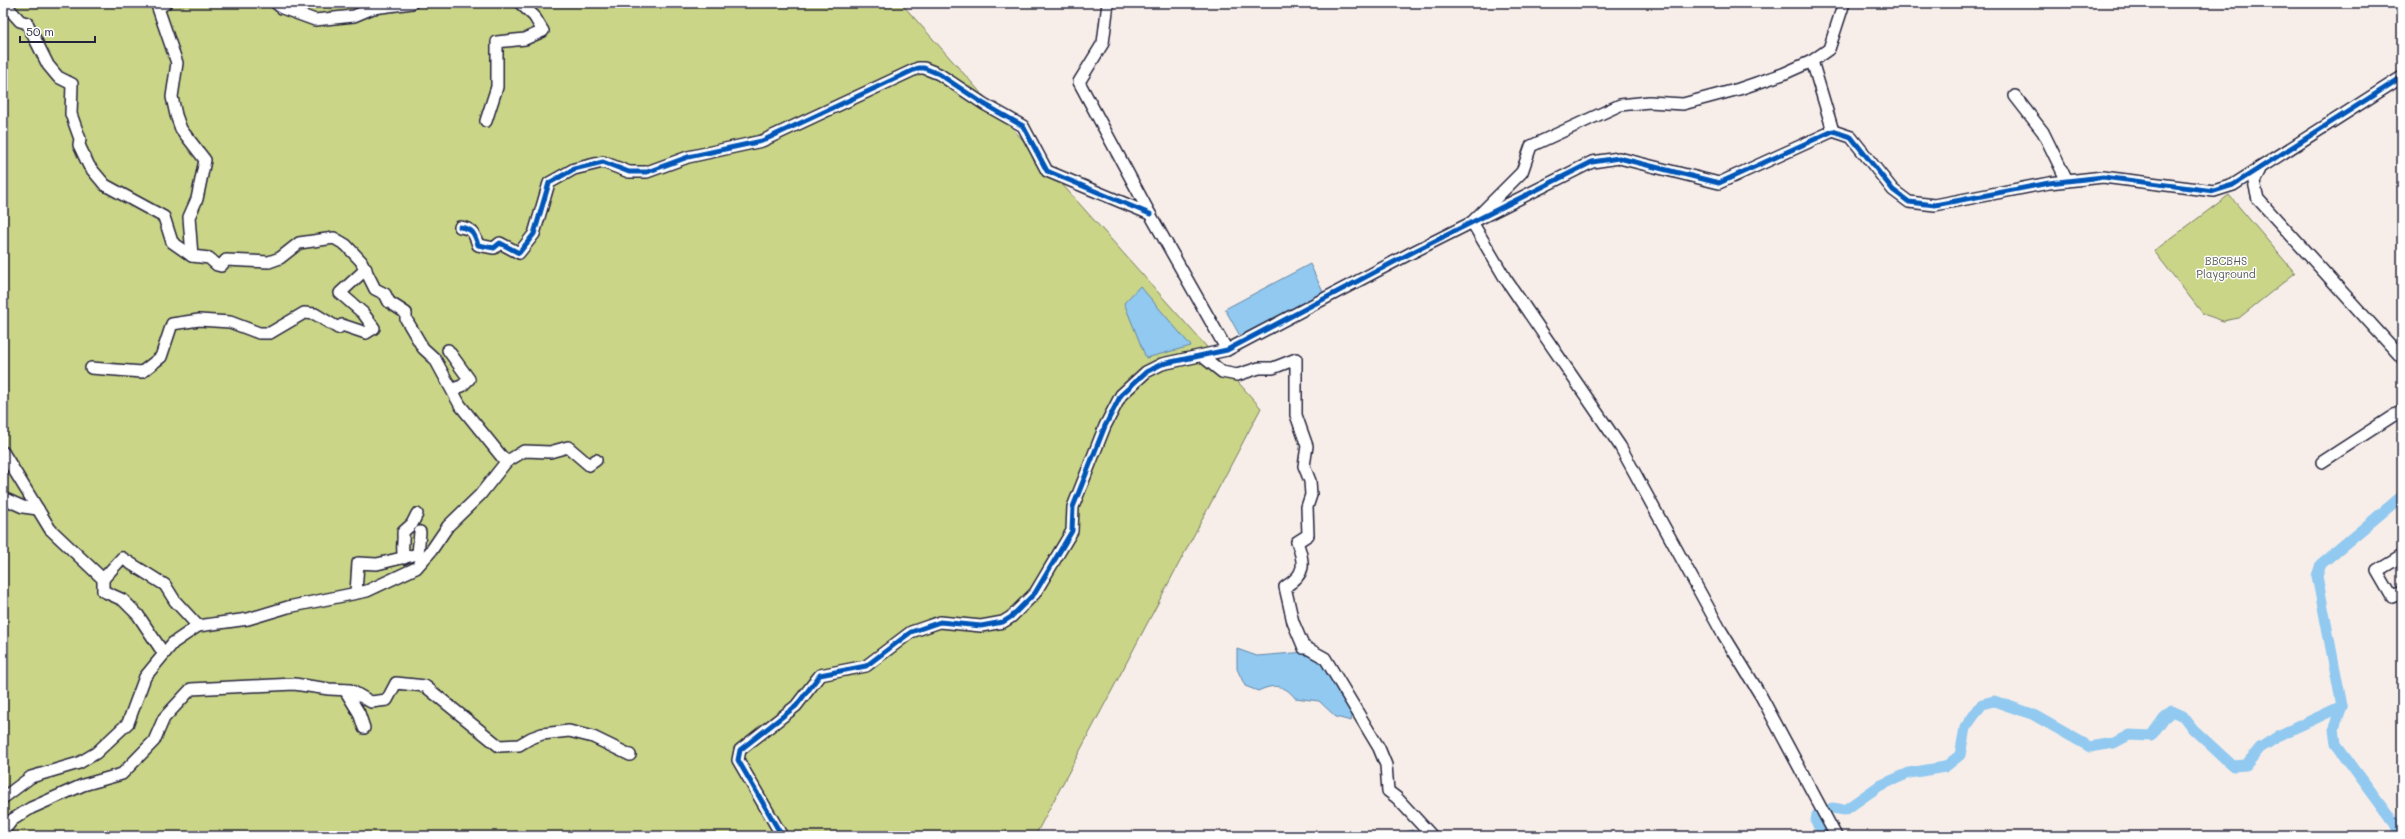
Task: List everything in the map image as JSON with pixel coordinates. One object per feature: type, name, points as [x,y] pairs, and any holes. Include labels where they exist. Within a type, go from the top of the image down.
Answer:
[{"type":"street","points":[[4,3],[20,21],[26,23],[48,66],[58,78],[72,84],[71,114],[80,139],[79,145],[90,166],[105,185],[164,217],[172,242],[192,256],[209,258],[217,266],[221,266],[226,260],[269,262],[280,258],[299,243],[334,238],[346,245],[361,261],[375,289],[385,294],[389,302],[406,313],[406,319],[423,348],[435,359],[460,404],[506,462]]},
{"type":"street","points":[[166,3],[158,8],[177,63],[172,97],[176,115],[181,129],[205,160],[197,199],[189,216],[192,256]]},
{"type":"street","points":[[276,3],[282,8],[316,20],[354,16],[373,8],[412,3]]},
{"type":"street","points":[[486,121],[497,87],[497,42],[525,39],[543,31],[534,16],[520,3]]},
{"type":"street","points":[[1108,3],[1103,43],[1079,82],[1150,214],[1227,350]]},
{"type":"street","points":[[1472,222],[1522,172],[1531,146],[1620,105],[1649,102],[1684,104],[1747,87],[1783,74],[1812,61],[1829,49],[1844,3]]},
{"type":"street","points":[[1812,61],[1833,131]]},
{"type":"street","points":[[460,227],[470,228],[474,232],[478,245],[494,248],[500,243],[519,253],[534,234],[549,183],[574,169],[603,162],[629,172],[647,172],[688,158],[762,141],[918,68],[924,68],[939,74],[984,104],[1023,126],[1047,171],[1150,214]]},
{"type":"street","points":[[782,836],[738,760],[740,750],[796,706],[820,675],[866,666],[911,632],[940,622],[981,626],[1003,622],[1011,617],[1035,593],[1072,531],[1073,507],[1105,426],[1121,395],[1146,372],[1162,364],[1227,350],[1472,222],[1592,162],[1619,158],[1719,183],[1833,131],[1851,137],[1893,190],[1909,202],[1935,205],[2066,181],[2103,177],[2214,191],[2233,185],[2402,77]]},
{"type":"street","points":[[2015,96],[2043,132],[2066,181]]},
{"type":"street","points":[[2260,168],[2254,182],[2258,199],[2402,358]]},
{"type":"street","points":[[1472,222],[1505,278],[1620,446],[1680,552],[1720,629],[1761,696],[1836,836]]},
{"type":"street","points":[[91,368],[142,372],[161,357],[172,324],[198,320],[230,322],[259,333],[270,333],[304,313],[315,314],[338,328],[342,326],[366,333],[374,328],[363,313],[340,292],[366,269]]},
{"type":"street","points":[[448,350],[469,379],[462,386],[453,389]]},
{"type":"street","points":[[1202,356],[1222,372],[1237,375],[1259,368],[1273,368],[1296,359],[1296,415],[1307,446],[1304,466],[1310,481],[1311,495],[1307,507],[1308,535],[1297,542],[1301,554],[1302,571],[1298,579],[1285,587],[1291,616],[1304,648],[1307,648],[1325,658],[1379,748],[1386,765],[1388,792],[1397,798],[1432,836]]},
{"type":"street","points":[[2322,462],[2402,410]]},
{"type":"street","points":[[3,798],[31,777],[79,763],[96,753],[128,723],[145,676],[173,643],[198,626],[248,619],[288,607],[367,591],[416,568],[431,552],[448,526],[480,495],[506,462],[524,451],[550,452],[568,447],[589,465],[596,460]]},
{"type":"street","points":[[3,452],[50,529],[103,579]]},
{"type":"street","points":[[3,498],[23,507],[38,509]]},
{"type":"street","points":[[404,558],[401,548],[404,541],[403,532],[412,524],[417,514]]},
{"type":"street","points":[[356,593],[358,563],[377,564],[418,554],[420,532]]},
{"type":"street","points":[[2402,556],[2377,571],[2392,597],[2402,593]]},
{"type":"street","points":[[164,654],[138,615],[123,600],[103,591],[103,579],[122,558],[165,585],[175,601],[198,626]]},
{"type":"street","points":[[3,832],[12,820],[31,808],[83,785],[122,774],[154,741],[164,718],[191,689],[294,684],[350,690],[371,702],[387,700],[396,683],[424,686],[499,746],[519,746],[531,738],[542,734],[569,731],[593,736],[630,755]]},
{"type":"street","points":[[345,690],[359,713],[364,728]]},
{"type":"green space","points":[[3,3],[901,3],[1261,408],[1035,836],[3,836]]},
{"type":"green space","name":"BBCBHS Playground","points":[[2229,195],[2295,273],[2239,318],[2223,321],[2203,314],[2154,251]]},
{"type":"water","points":[[2391,3],[2402,3],[2402,18]]},
{"type":"water","points":[[1310,264],[1323,292],[1240,336],[1225,309]]},
{"type":"water","points":[[1140,286],[1191,346],[1146,358],[1124,303]]},
{"type":"water","points":[[1237,649],[1257,656],[1306,652],[1321,659],[1353,713],[1351,721],[1336,717],[1319,701],[1295,698],[1291,693],[1282,688],[1273,686],[1258,691],[1245,686],[1237,669]]},
{"type":"water","points":[[1412,830],[1421,836],[1402,836],[1402,833]]},
{"type":"waterway","points":[[1832,808],[1845,810],[1879,786],[1909,773],[1945,767],[1960,755],[1965,728],[1982,704],[1994,701],[2032,714],[2090,747],[2114,743],[2129,735],[2151,736],[2164,718],[2172,711],[2183,716],[2193,729],[2233,766],[2246,765],[2260,748],[2282,734],[2342,706],[2317,576],[2321,564],[2402,496]]},
{"type":"waterway","points":[[2342,706],[2334,728],[2336,744],[2395,824],[2400,836]]},
{"type":"waterway","points":[[1817,815],[1816,821],[1823,836]]},
{"type":"cycle path","points":[[460,227],[470,230],[478,245],[494,248],[500,243],[519,253],[534,234],[549,183],[574,169],[603,162],[629,172],[647,172],[688,157],[762,141],[918,68],[924,68],[939,74],[984,104],[1023,126],[1047,171],[1150,214]]},
{"type":"cycle path","points":[[782,836],[738,760],[740,750],[796,706],[820,675],[866,666],[911,632],[940,622],[981,626],[1003,622],[1011,617],[1035,593],[1072,531],[1073,507],[1105,426],[1121,395],[1146,372],[1162,364],[1227,350],[1411,253],[1592,162],[1619,158],[1719,183],[1833,131],[1851,137],[1893,190],[1909,202],[1935,205],[2049,183],[2103,177],[2214,191],[2233,185],[2402,77]]}]
